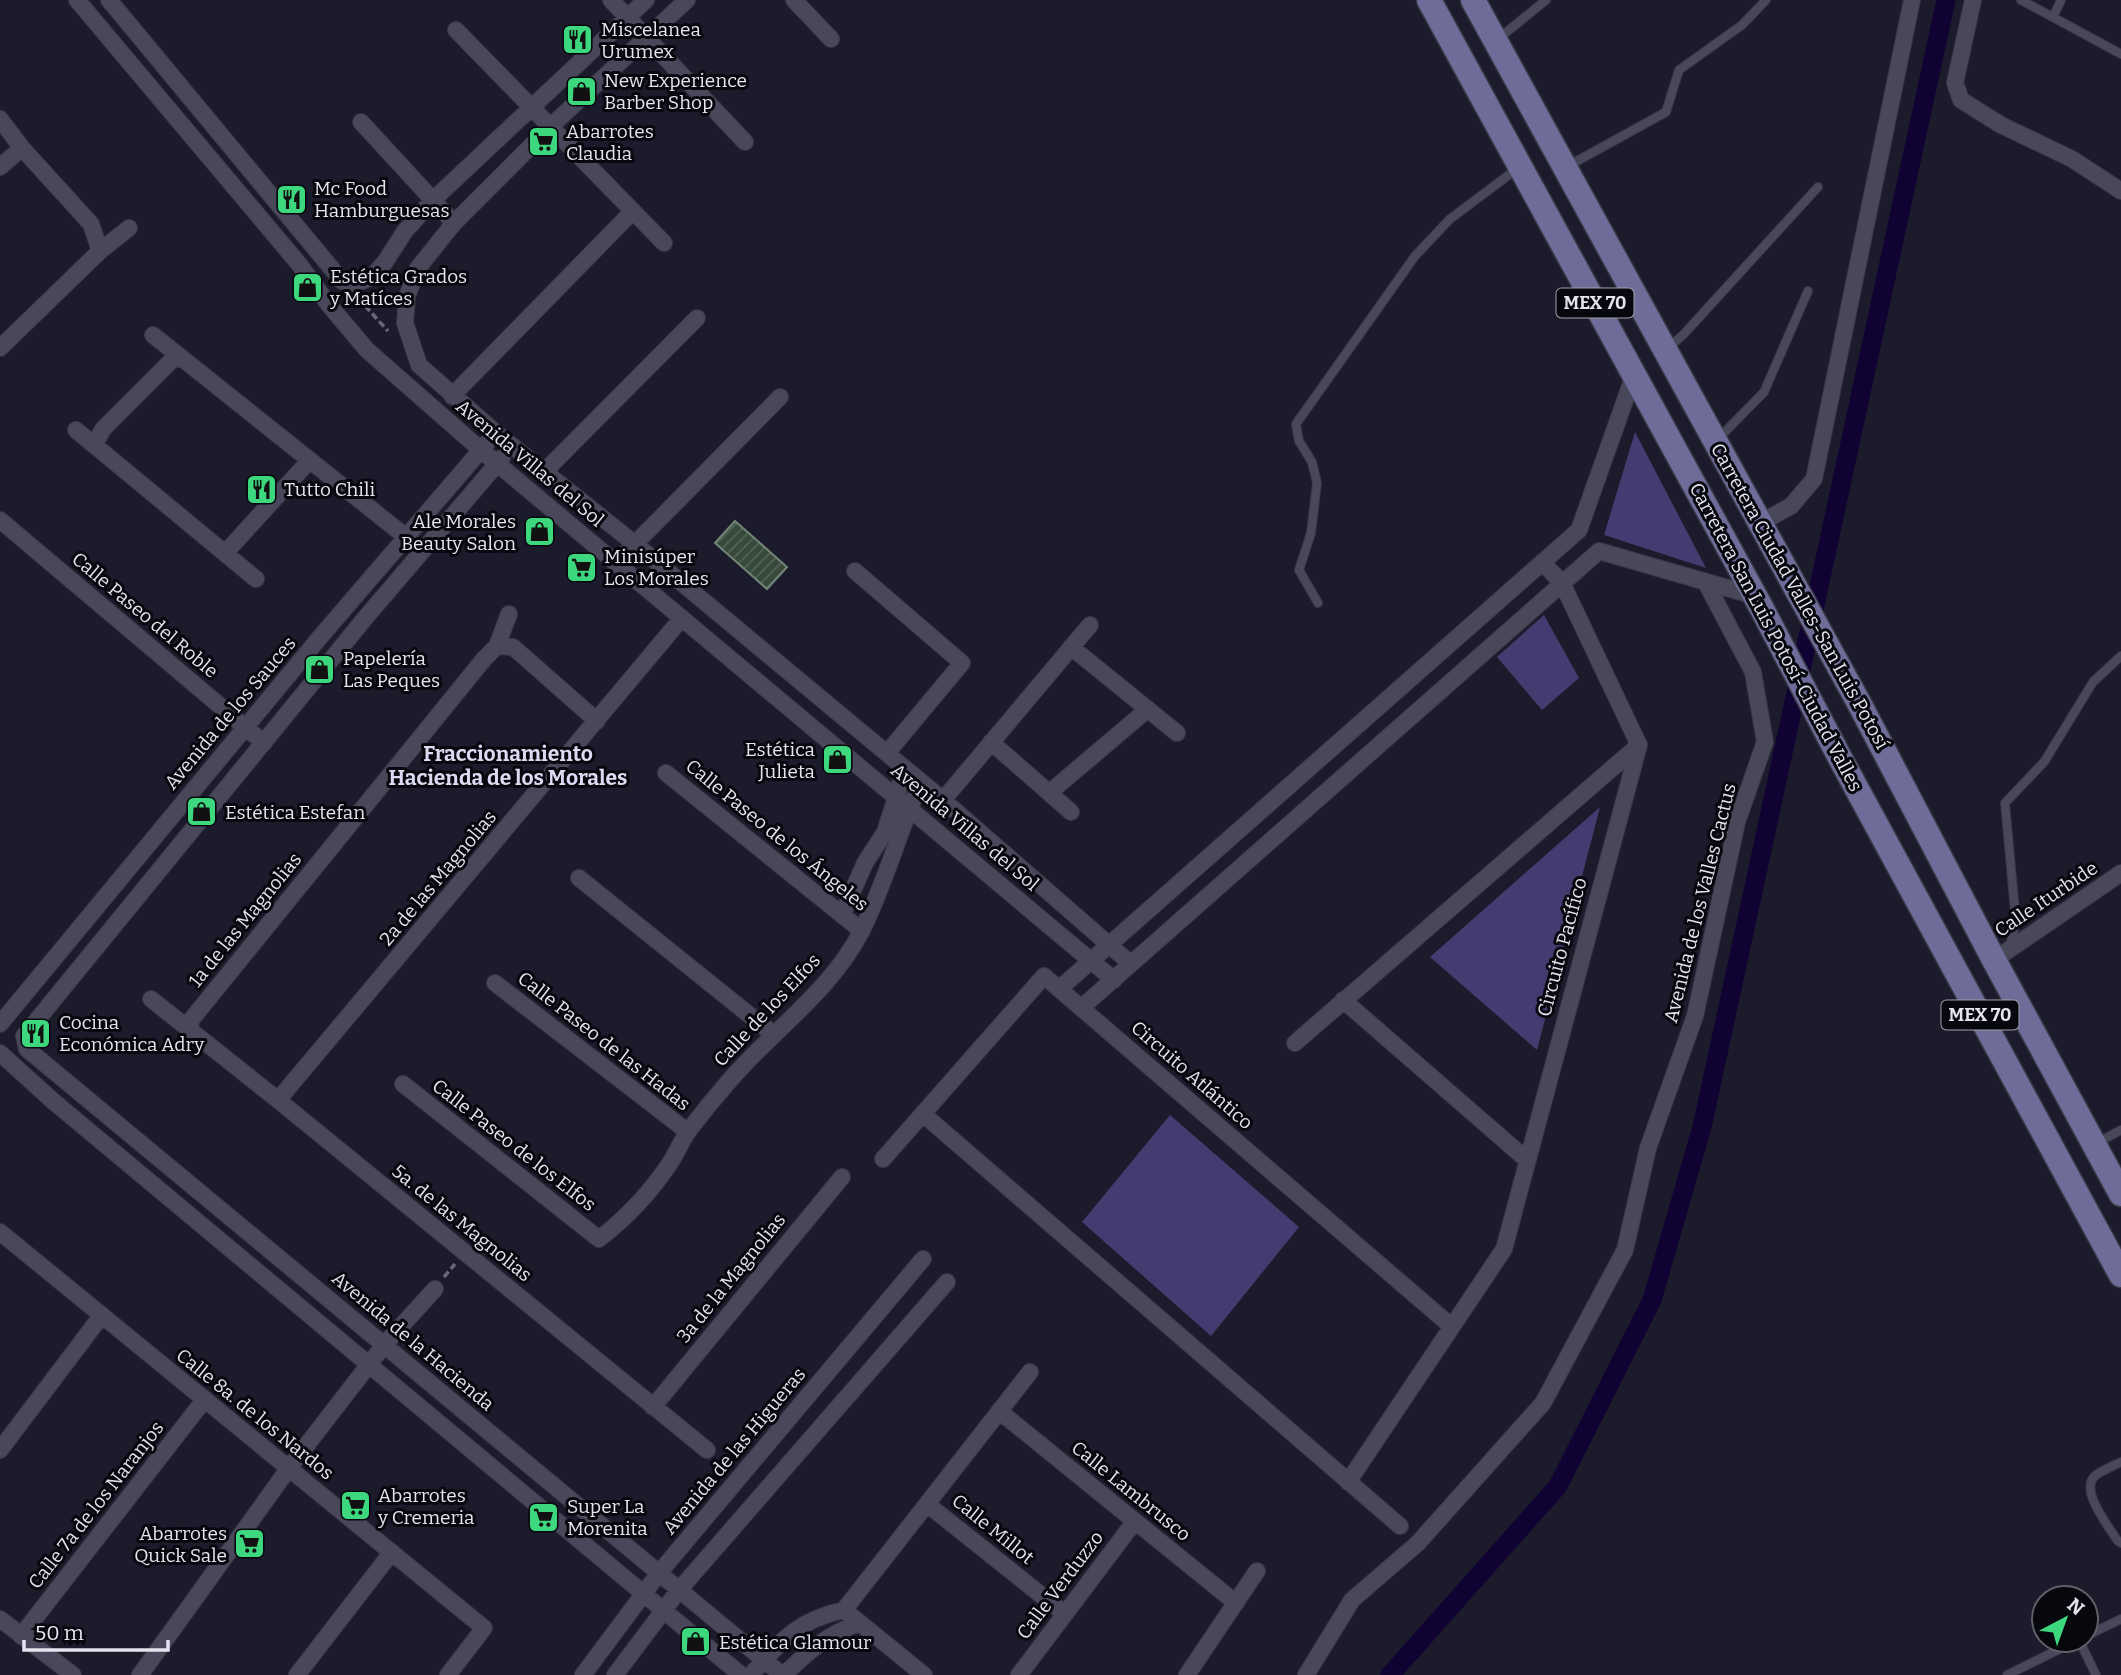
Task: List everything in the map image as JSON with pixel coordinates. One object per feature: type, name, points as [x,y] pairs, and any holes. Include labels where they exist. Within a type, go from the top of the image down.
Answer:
[{"type":"main road","name":"Carretera San Luis Potosí-Ciudad Valles","points":[[1429,0],[1758,601],[1839,756],[2121,1275]]},
{"type":"main road","name":"Carretera Ciudad Valles-San Luis Potosí","points":[[1473,0],[1859,703],[2001,955],[2121,1194]]},
{"type":"street","name":"Avenida Villas del Sol","points":[[77,0],[299,264],[367,350],[497,464],[1114,980]]},
{"type":"street","points":[[109,0],[342,281],[354,284],[372,277],[405,231],[433,200],[646,0]]},
{"type":"street","points":[[611,0],[746,142]]},
{"type":"street","points":[[361,122],[454,223],[551,126],[687,0]]},
{"type":"street","points":[[794,0],[831,39]]},
{"type":"street","points":[[1760,523],[1791,506],[1814,480],[1912,0]]},
{"type":"street","points":[[1973,0],[1955,83],[1961,100],[2001,125],[2071,159],[2121,191]]},
{"type":"street","points":[[456,30],[664,243]]},
{"type":"street","points":[[0,119],[22,148],[91,224],[100,251]]},
{"type":"street","points":[[0,167],[22,148]]},
{"type":"street","points":[[237,191],[256,178]]},
{"type":"street","points":[[452,396],[633,211]]},
{"type":"street","name":"Avenida Villas del Sol","points":[[454,223],[418,268],[407,296],[405,323],[419,365],[496,433],[635,544],[943,800],[1131,964]]},
{"type":"street","points":[[0,348],[100,251],[129,228]]},
{"type":"street","points":[[329,305],[332,293],[342,281]]},
{"type":"street","points":[[544,472],[697,318]]},
{"type":"street","points":[[153,335],[406,537]]},
{"type":"street","points":[[94,445],[103,429],[172,360],[180,357]]},
{"type":"street","points":[[883,1159],[1044,976],[1059,989],[1579,530],[1634,375]]},
{"type":"street","points":[[616,563],[780,397]]},
{"type":"street","points":[[76,430],[256,579]]},
{"type":"street","name":"Avenida de los Sauces","points":[[0,1024],[245,727],[496,433]]},
{"type":"street","points":[[0,1031],[24,1036],[366,617],[513,446]]},
{"type":"street","points":[[225,553],[310,460]]},
{"type":"street","name":"Calle Paseo del Roble","points":[[0,520],[264,743]]},
{"type":"street","points":[[1579,530],[1599,551],[1705,582],[1758,601]]},
{"type":"street","points":[[1082,1008],[1599,551]]},
{"type":"street","points":[[1295,1043],[1639,745],[1562,583],[1542,562]]},
{"type":"street","points":[[855,571],[962,663],[887,753]]},
{"type":"street","name":"Avenida de los Valles Cactus","points":[[1306,1675],[1352,1600],[1418,1544],[1543,1403],[1625,1250],[1648,1148],[1695,1016],[1737,822],[1765,742],[1753,672],[1705,582]]},
{"type":"street","points":[[509,614],[497,646],[513,647],[597,721]]},
{"type":"street","name":"2a de las Magnolias","points":[[278,1100],[682,618]]},
{"type":"street","points":[[943,800],[1090,625]]},
{"type":"street","name":"1a de las Magnolias","points":[[190,1029],[191,1020],[497,646]]},
{"type":"street","points":[[1071,647],[1177,733]]},
{"type":"street","points":[[1049,793],[1148,709]]},
{"type":"street","points":[[1362,722],[1381,744]]},
{"type":"street","points":[[991,742],[1071,812]]},
{"type":"street","name":"Circuito Pacífico","points":[[1451,1326],[1504,1248],[1639,745]]},
{"type":"street","points":[[842,915],[865,863],[885,832],[905,769]]},
{"type":"street","name":"Calle Paseo de los Ángeles","points":[[666,772],[862,931]]},
{"type":"street","name":"Calle de los Elfos","points":[[599,1239],[644,1199],[669,1165],[688,1132],[731,1079],[831,975],[862,931],[921,782]]},
{"type":"street","name":"Calle Iturbide","points":[[2001,955],[2121,873]]},
{"type":"street","points":[[579,878],[773,1034]]},
{"type":"street","name":"Calle Paseo de las Hadas","points":[[495,983],[688,1132]]},
{"type":"street","name":"Circuito Atlántico","points":[[1059,989],[1451,1326]]},
{"type":"street","name":"5a. de las Magnolias","points":[[151,999],[706,1450]]},
{"type":"street","points":[[1343,1000],[1527,1160]]},
{"type":"street","name":"Avenida de la Hacienda","points":[[24,1036],[27,1049],[783,1675]]},
{"type":"street","points":[[0,1053],[53,1101],[741,1675]]},
{"type":"street","name":"Calle Paseo de los Elfos","points":[[402,1084],[599,1239]]},
{"type":"street","points":[[923,1114],[1400,1526]]},
{"type":"street","name":"3a de la Magnolias","points":[[653,1407],[842,1177]]},
{"type":"street","points":[[0,1254],[5,1236]]},
{"type":"street","name":"Calle 8a. de los Nardos","points":[[5,1236],[484,1628],[448,1675]]},
{"type":"street","name":"Avenida de las Higueras","points":[[583,1675],[659,1573],[923,1259]]},
{"type":"street","points":[[615,1675],[679,1590],[947,1282]]},
{"type":"street","points":[[140,1675],[289,1468],[384,1345],[435,1289]]},
{"type":"street","points":[[0,1450],[102,1315]]},
{"type":"street","points":[[1348,1482],[1451,1326]]},
{"type":"street","points":[[834,1365],[858,1384]]},
{"type":"street","points":[[751,1675],[793,1630],[817,1617],[844,1610],[1030,1372]]},
{"type":"street","name":"Calle 7a de los Naranjos","points":[[21,1636],[205,1399]]},
{"type":"street","name":"Calle Lambrusco","points":[[999,1411],[1236,1603]]},
{"type":"street","name":"Calle Millot","points":[[927,1504],[1065,1614]]},
{"type":"street","name":"Calle Verduzzo","points":[[1019,1675],[1135,1521]]},
{"type":"street","points":[[297,1675],[392,1552]]},
{"type":"street","points":[[1187,1675],[1257,1571]]},
{"type":"street","points":[[844,1610],[924,1675]]},
{"type":"street","points":[[0,1619],[73,1675]]},
{"type":"street","points":[[783,1675],[823,1639],[859,1623]]},
{"type":"lane","points":[[1496,41],[1546,0]]},
{"type":"lane","points":[[1565,167],[1666,112],[1679,70],[1742,25],[1766,0]]},
{"type":"lane","points":[[2021,0],[2121,54]]},
{"type":"lane","points":[[2053,18],[2061,0]]},
{"type":"lane","points":[[1318,603],[1299,570],[1311,533],[1317,483],[1296,424],[1415,256],[1450,219],[1520,167]]},
{"type":"lane","points":[[1665,350],[1683,335],[1818,187]]},
{"type":"lane","points":[[1715,442],[1764,392],[1808,291]]},
{"type":"lane","points":[[2001,955],[2016,922],[2005,803],[2044,762],[2092,682],[2121,656]]},
{"type":"lane","points":[[2094,1144],[2121,1130]]},
{"type":"lane","points":[[2121,1462],[2094,1476],[2089,1484],[2090,1494],[2121,1544]]},
{"type":"lane","points":[[2100,1629],[2121,1619]]},
{"type":"lane","points":[[2007,1675],[2050,1654]]},
{"type":"lane","points":[[2086,1654],[2096,1675]]},
{"type":"path","points":[[342,281],[393,337]]},
{"type":"path","points":[[435,1289],[464,1251]]},
{"type":"shaded area","points":[[1635,432],[1706,568],[1604,535]]},
{"type":"shaded area","points":[[1544,615],[1579,678],[1542,710],[1497,657]]},
{"type":"shaded area","points":[[1600,807],[1537,1050],[1430,957]]},
{"type":"shaded area","points":[[1170,1115],[1299,1227],[1211,1336],[1082,1222]]},
{"type":"building","points":[[735,521],[787,567],[767,589],[715,543]]},
{"type":"waterway","points":[[1390,1675],[1558,1486],[1652,1300],[1702,1127],[1946,0]]},
{"type":"place","name":"Miscelanea Urumex","points":[[578,40]]},
{"type":"place","name":"New Experience Barber Shop","points":[[581,91]]},
{"type":"place","name":"Abarrotes Claudia","points":[[543,142]]},
{"type":"place","name":"Mc Food Hamburguesas","points":[[291,199]]},
{"type":"place","name":"Estética Grados y Matíces","points":[[307,287]]},
{"type":"place","name":"Tutto Chili","points":[[261,489]]},
{"type":"place","name":"Ale Morales Beauty Salon","points":[[539,532]]},
{"type":"place","name":"Minisúper Los Morales","points":[[581,567]]},
{"type":"place","name":"Papelería Las Peques","points":[[320,669]]},
{"type":"place","name":"Estética Julieta","points":[[838,760]]},
{"type":"place","name":"Estética Estefan","points":[[202,812]]},
{"type":"place","name":"Cocina Económica Adry","points":[[36,1033]]},
{"type":"place","name":"Abarrotes y Cremeria","points":[[355,1506]]},
{"type":"place","name":"Super La Morenita","points":[[544,1517]]},
{"type":"place","name":"Abarrotes Quick Sale","points":[[250,1544]]},
{"type":"place","name":"Estética Glamour","points":[[696,1642]]},
{"type":"district","name":"Fraccionamiento Hacienda de los Morales","points":[[508,766]]}]
